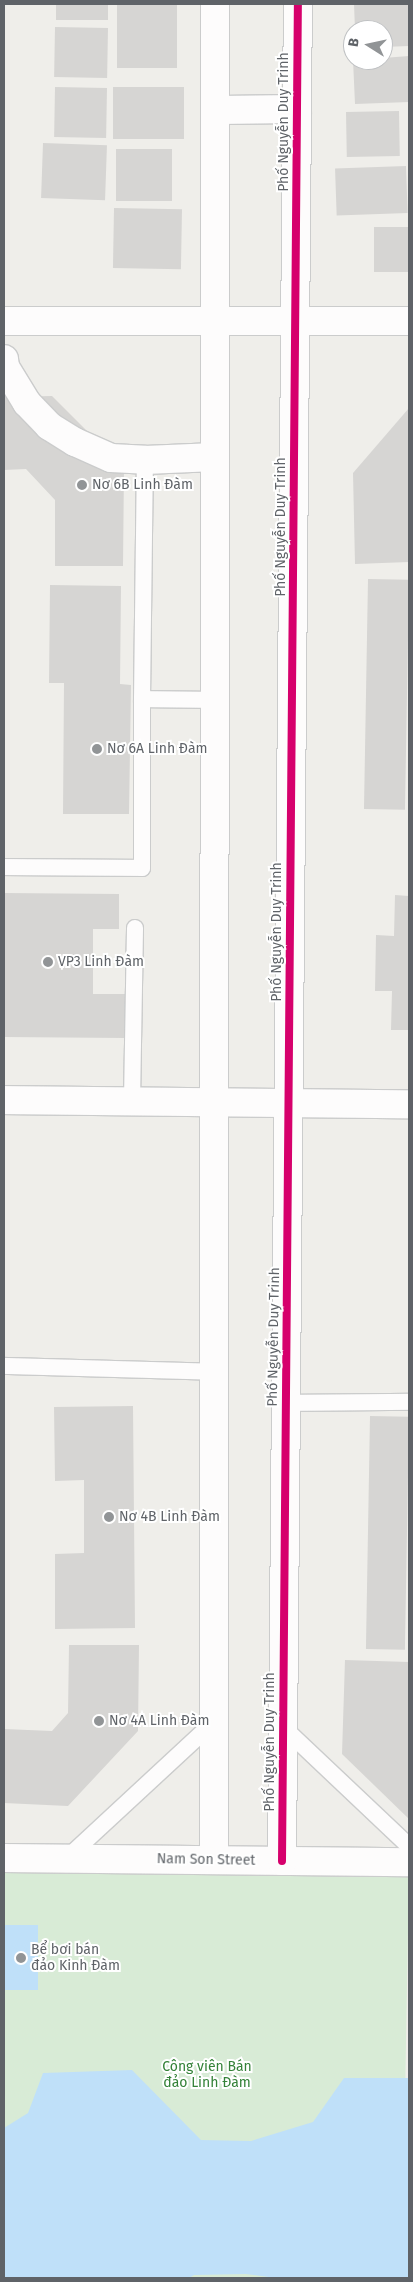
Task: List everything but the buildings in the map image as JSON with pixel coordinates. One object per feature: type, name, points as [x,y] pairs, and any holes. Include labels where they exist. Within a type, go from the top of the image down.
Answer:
[{"type":"street","points":[[214,1860],[215,4]]},
{"type":"street","name":"Phố Nguyễn Duy Trinh","points":[[282,1860],[298,4]]},
{"type":"street","points":[[216,110],[297,108]]},
{"type":"street","points":[[4,321],[216,323],[409,321]]},
{"type":"street","points":[[4,359],[5,366],[27,403],[49,426],[75,442],[111,458],[145,460],[215,457]]},
{"type":"street","points":[[4,1100],[409,1104]]},
{"type":"street","name":"Nam Son Street","points":[[4,1858],[409,1862]]},
{"type":"lane","points":[[4,867],[142,868],[145,460]]},
{"type":"lane","points":[[142,699],[214,700]]},
{"type":"lane","points":[[132,1101],[135,928]]},
{"type":"lane","points":[[4,1366],[214,1372]]},
{"type":"lane","points":[[286,1403],[409,1402]]},
{"type":"lane","points":[[67,1858],[214,1722]]},
{"type":"lane","points":[[283,1727],[409,1846]]},
{"type":"green space","name":"Công viên Bán đảo Linh Đàm","points":[[4,1867],[409,1874],[402,2278],[4,2278]]},
{"type":"water","name":"Bể bơi bán đảo Kinh Đàm","points":[[4,1925],[38,1925],[38,1990],[4,1990]]},
{"type":"water","points":[[132,2070],[201,2140],[251,2141],[313,2122],[344,2078],[409,2078],[409,2278],[276,2278],[246,2274],[194,2275],[189,2278],[4,2278],[4,2128],[28,2113],[43,2073]]},
{"type":"cycle path","points":[[282,1861],[298,4]]},
{"type":"place","name":"Nơ 6B Linh Đàm","points":[[82,485]]},
{"type":"place","name":"Nơ 6A Linh Đàm","points":[[97,749]]},
{"type":"place","name":"VP3 Linh Đàm","points":[[48,962]]},
{"type":"place","name":"Nơ 4B Linh Đàm","points":[[109,1517]]},
{"type":"place","name":"Nơ 4A Linh Đàm","points":[[99,1721]]},
{"type":"place","name":"Bể bơi bán đảo Kinh Đàm","points":[[21,1958]]}]
